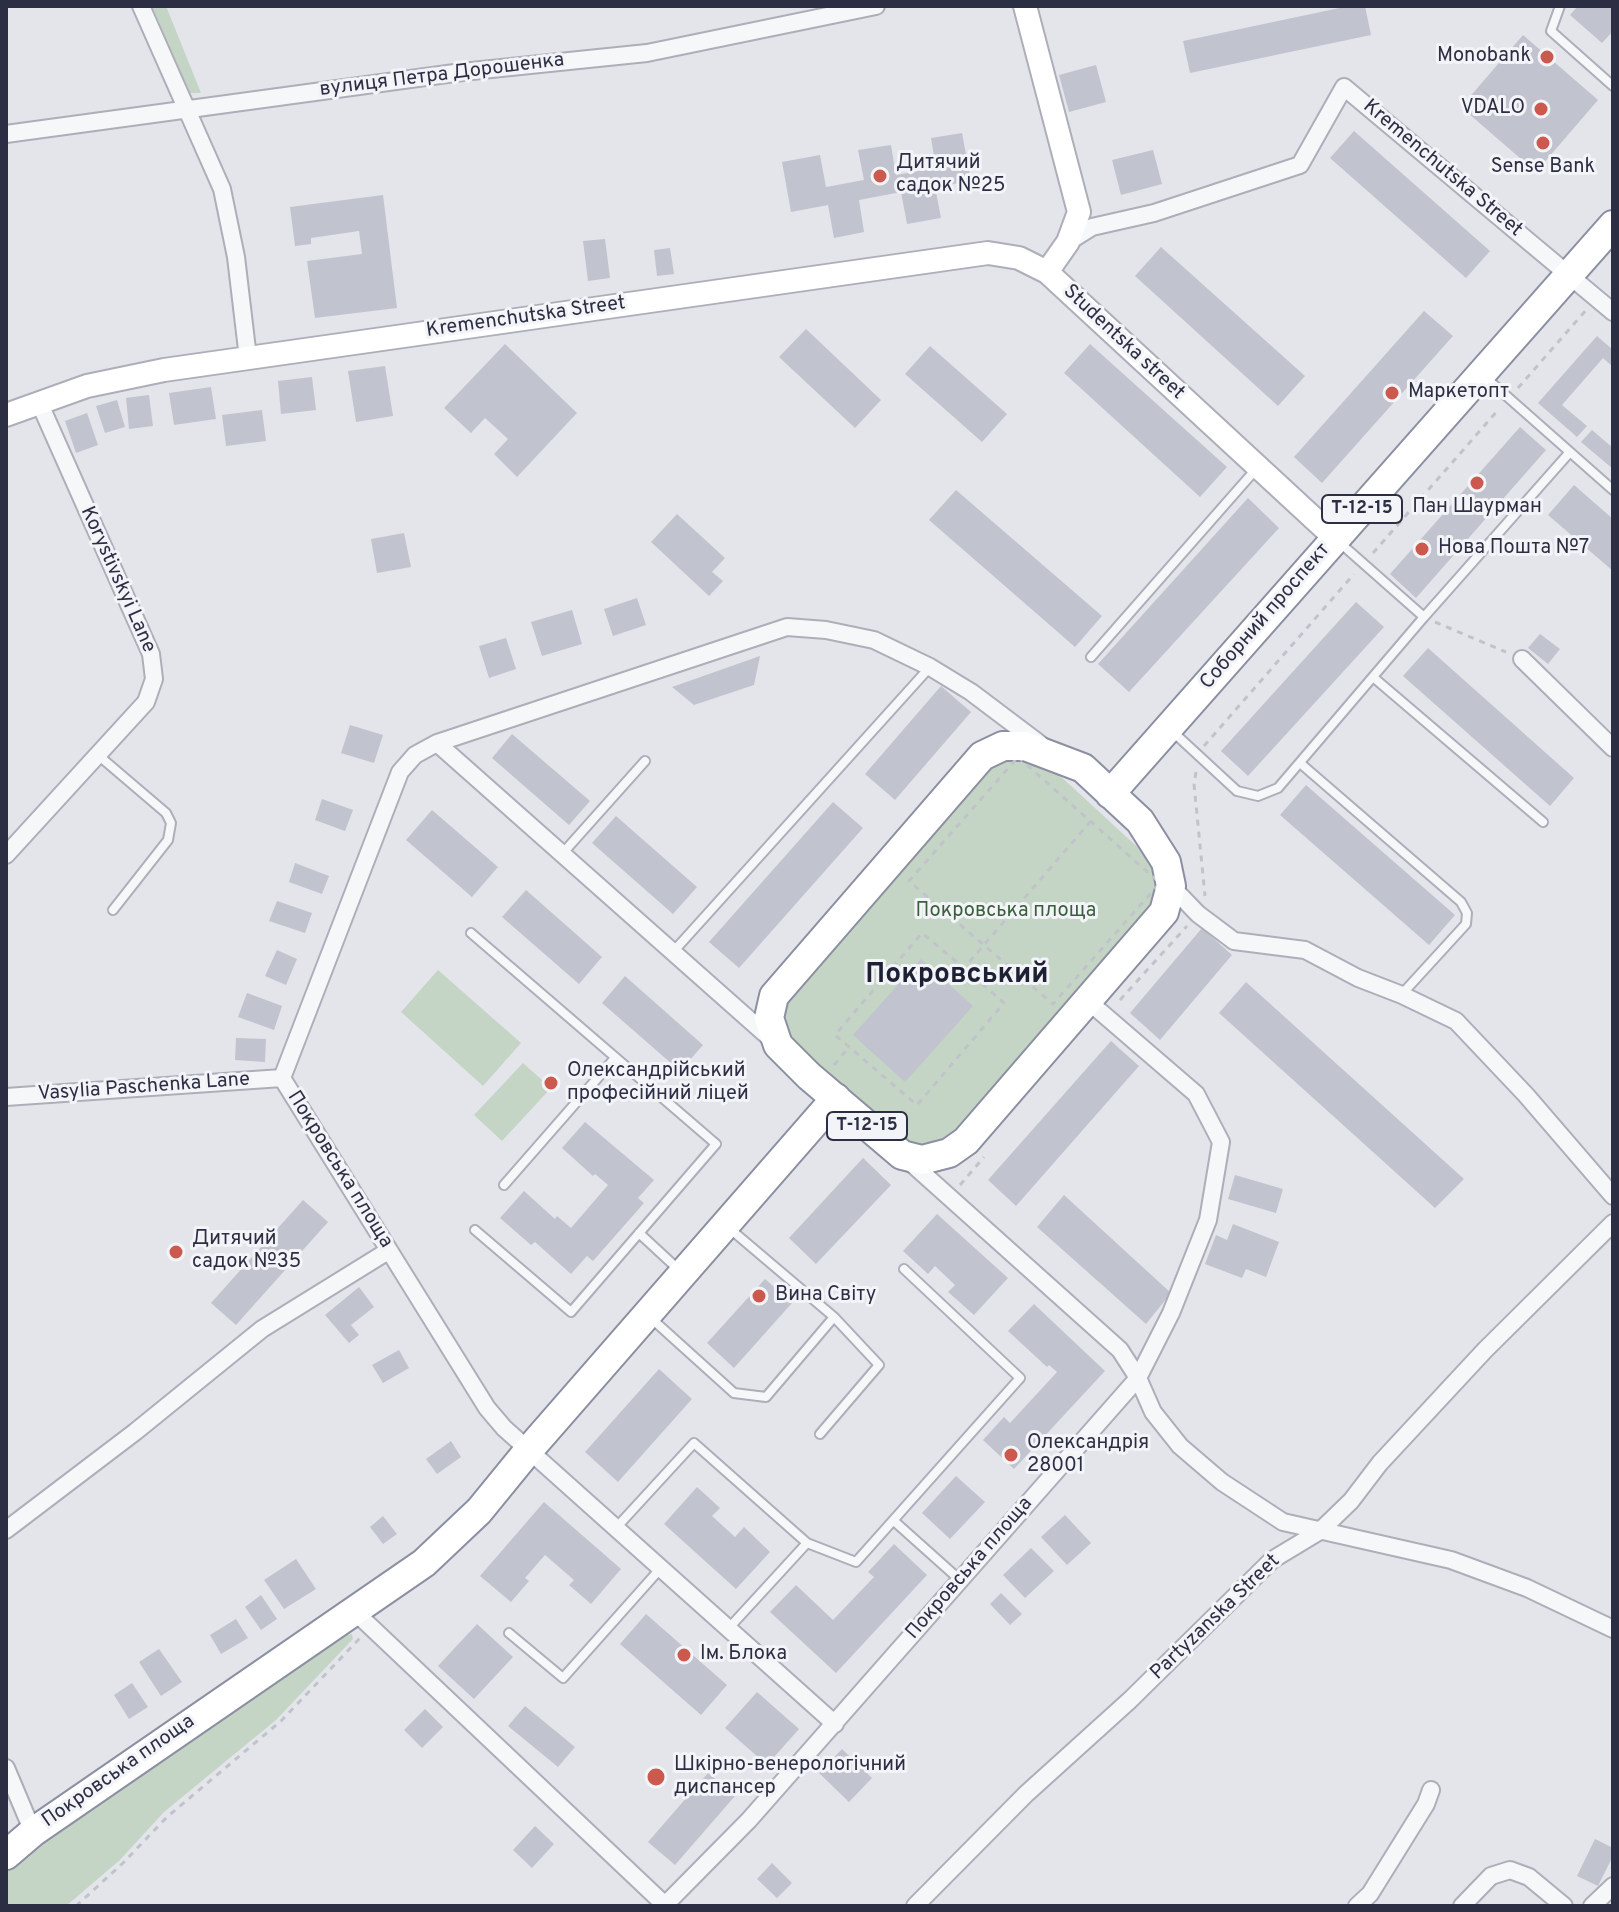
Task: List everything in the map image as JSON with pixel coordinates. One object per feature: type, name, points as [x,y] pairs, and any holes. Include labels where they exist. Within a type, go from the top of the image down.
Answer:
[{"type":"highway","name":"Соборний проспект","points":[[1110,794],[1613,225]]},
{"type":"highway","name":"Покровська площа","points":[[778,1045],[769,1018],[774,996],[982,756],[1003,746],[1025,746],[1083,768],[1140,821],[1166,862],[1171,886]]},
{"type":"highway","name":"Т-12-15","points":[[778,1045],[902,1155],[922,1160],[949,1153],[966,1141],[1097,1009],[1164,912],[1171,886]]},
{"type":"highway","name":"Покровська площа","points":[[6,1855],[33,1832],[362,1618],[424,1563],[479,1511],[836,1098]]},
{"type":"street","points":[[141,6],[222,189],[236,257],[248,358]]},
{"type":"street","name":"вулиця Петра Дорошенка","points":[[6,134],[462,72],[647,53],[876,6]]},
{"type":"street","name":"Studentska street","points":[[1025,6],[1079,212],[1068,242],[1047,272],[1336,539]]},
{"type":"street","name":"Kremenchutska Street","points":[[1068,242],[1092,227],[1154,213],[1300,165],[1344,87],[1613,312]]},
{"type":"street","name":"Kremenchutska Street","points":[[6,415],[87,386],[164,370],[988,253],[1019,258],[1047,272]]},
{"type":"street","name":"Korystivskyi Lane","points":[[6,855],[146,702],[151,691],[154,666],[39,402]]},
{"type":"street","name":"Покровська площа","points":[[835,1724],[528,1451],[487,1408],[282,1078],[400,772],[415,755],[437,743],[787,627],[826,630],[874,640],[930,667],[971,692],[1054,755]]},
{"type":"street","points":[[1522,659],[1613,748]]},
{"type":"street","points":[[437,743],[778,1045]]},
{"type":"street","points":[[1171,886],[1198,914],[1234,941],[1305,950],[1358,978],[1456,1021],[1526,1095],[1613,1196]]},
{"type":"street","name":"Покровська площа","points":[[362,1618],[665,1906],[749,1820],[835,1724],[1138,1378],[1171,1313],[1208,1220],[1221,1142],[1196,1094],[1097,1009]]},
{"type":"street","name":"Vasylia Paschenka Lane","points":[[6,1097],[282,1078]]},
{"type":"street","points":[[902,1155],[1120,1350],[1138,1378],[1153,1412],[1180,1446],[1222,1482],[1283,1522],[1451,1560],[1527,1588],[1613,1629]]},
{"type":"street","name":"Partyzanska Street","points":[[915,1906],[1026,1794],[1130,1700],[1272,1560],[1320,1531],[1351,1501],[1380,1463],[1485,1350],[1613,1223]]},
{"type":"street","points":[[6,1530],[135,1432],[262,1329],[388,1251]]},
{"type":"street","points":[[6,1768],[33,1832]]},
{"type":"street","points":[[1357,1906],[1370,1894],[1426,1804],[1431,1790]]},
{"type":"street","points":[[1462,1906],[1491,1876],[1510,1870],[1529,1877],[1564,1906]]},
{"type":"street","points":[[1592,1906],[1613,1886]]},
{"type":"lane","points":[[1560,6],[1551,31],[1613,86]]},
{"type":"lane","points":[[1482,374],[1613,490]]},
{"type":"lane","points":[[1168,728],[1237,791],[1258,796],[1278,788],[1570,452]]},
{"type":"lane","points":[[1091,657],[1258,467]]},
{"type":"lane","points":[[1336,539],[1424,617]]},
{"type":"lane","points":[[673,952],[930,667]]},
{"type":"lane","points":[[1373,677],[1543,822]]},
{"type":"lane","points":[[97,755],[166,813],[171,823],[168,840],[113,910]]},
{"type":"lane","points":[[562,854],[645,761]]},
{"type":"lane","points":[[1300,763],[1461,902],[1467,913],[1466,924],[1402,995]]},
{"type":"lane","points":[[471,933],[716,1144],[571,1312],[475,1230]]},
{"type":"lane","points":[[504,1185],[615,1058]]},
{"type":"lane","points":[[725,1225],[834,1317],[879,1365],[820,1434]]},
{"type":"lane","points":[[639,1233],[683,1274]]},
{"type":"lane","points":[[615,1529],[694,1443],[807,1543],[856,1562],[1020,1378],[904,1269]]},
{"type":"lane","points":[[647,1314],[734,1393],[766,1397],[834,1317]]},
{"type":"lane","points":[[894,1521],[960,1580]]},
{"type":"lane","points":[[728,1629],[807,1543]]},
{"type":"lane","points":[[509,1633],[563,1678],[660,1569]]},
{"type":"path","points":[[1097,1009],[1198,914],[1205,897],[1194,784],[1200,751],[1597,298]]},
{"type":"path","points":[[1424,617],[1522,659]]},
{"type":"path","points":[[1018,757],[1090,822],[1160,883],[1053,1004],[909,881],[1018,757]]},
{"type":"path","points":[[964,968],[1090,822]]},
{"type":"path","points":[[922,933],[964,968],[1004,1003],[917,1105],[835,1035],[922,933]]},
{"type":"path","points":[[832,1067],[849,1047]]},
{"type":"path","points":[[959,1187],[988,1153]]},
{"type":"path","points":[[76,1906],[167,1817],[281,1721],[362,1618]]},
{"type":"green space","points":[[152,6],[166,6],[201,93],[190,93]]},
{"type":"green space","name":"Покровська площа","points":[[1019,754],[1045,762],[1157,865],[1164,888],[1154,914],[960,1135],[931,1146],[901,1144],[790,1045],[784,1017],[789,992],[985,763]]},
{"type":"green space","points":[[438,970],[521,1043],[483,1086],[401,1012]]},
{"type":"green space","points":[[523,1063],[551,1088],[502,1141],[474,1115]]},
{"type":"green space","points":[[352,1634],[353,1639],[276,1720],[164,1812],[120,1860],[66,1906],[6,1906],[6,1869],[27,1850],[338,1637]]},
{"type":"building","points":[[1349,6],[1365,6],[1371,35],[1190,73],[1183,41]]},
{"type":"building","points":[[1578,6],[1613,6],[1613,31],[1602,43],[1570,15]]},
{"type":"building","points":[[1523,35],[1598,100],[1536,172],[1461,107]]},
{"type":"building","points":[[1096,65],[1106,102],[1069,112],[1059,75]]},
{"type":"building","points":[[1354,131],[1490,251],[1466,278],[1330,158]]},
{"type":"building","points":[[962,133],[971,181],[935,187],[941,218],[907,224],[901,192],[859,200],[864,232],[834,238],[828,205],[791,212],[782,162],[820,155],[826,187],[864,180],[858,150],[891,145],[896,175],[936,168],[931,138]]},
{"type":"building","points":[[1153,150],[1162,184],[1121,195],[1112,160]]},
{"type":"building","points":[[383,195],[397,308],[315,318],[307,261],[362,254],[359,231],[311,238],[311,244],[295,246],[290,207]]},
{"type":"building","points":[[605,239],[610,278],[588,281],[583,241]]},
{"type":"building","points":[[1161,247],[1305,376],[1278,406],[1135,276]]},
{"type":"building","points":[[670,248],[674,274],[657,276],[654,250]]},
{"type":"building","points":[[1424,311],[1453,336],[1322,483],[1294,457]]},
{"type":"building","points":[[806,329],[881,400],[855,428],[779,357]]},
{"type":"building","points":[[1597,336],[1613,350],[1613,367],[1603,358],[1562,405],[1587,426],[1577,437],[1538,403]]},
{"type":"building","points":[[505,344],[577,413],[517,477],[494,454],[508,439],[485,418],[471,433],[444,408]]},
{"type":"building","points":[[1090,344],[1227,467],[1200,497],[1064,373]]},
{"type":"building","points":[[930,346],[1007,414],[982,442],[905,374]]},
{"type":"building","points":[[385,366],[393,416],[356,422],[348,371]]},
{"type":"building","points":[[312,377],[316,410],[281,414],[278,381]]},
{"type":"building","points":[[211,387],[216,419],[174,425],[169,393]]},
{"type":"building","points":[[149,395],[153,426],[129,429],[126,398]]},
{"type":"building","points":[[117,400],[125,427],[105,433],[96,406]]},
{"type":"building","points":[[262,410],[266,441],[226,446],[222,415]]},
{"type":"building","points":[[87,413],[98,445],[76,453],[65,421]]},
{"type":"building","points":[[1520,427],[1546,450],[1416,598],[1390,574]]},
{"type":"building","points":[[1592,430],[1613,448],[1613,469],[1581,442]]},
{"type":"building","points":[[1574,485],[1613,519],[1613,571],[1548,515]]},
{"type":"building","points":[[956,490],[1102,616],[1075,647],[929,520]]},
{"type":"building","points":[[1248,498],[1279,528],[1129,692],[1098,664]]},
{"type":"building","points":[[677,514],[725,558],[712,572],[723,581],[709,596],[651,542]]},
{"type":"building","points":[[404,533],[411,567],[377,573],[371,539]]},
{"type":"building","points":[[637,598],[646,625],[613,636],[604,609]]},
{"type":"building","points":[[1356,602],[1384,627],[1248,776],[1221,751]]},
{"type":"building","points":[[572,610],[582,644],[542,656],[531,622]]},
{"type":"building","points":[[1540,634],[1560,649],[1548,664],[1528,648]]},
{"type":"building","points":[[506,638],[516,669],[489,678],[479,646]]},
{"type":"building","points":[[1428,648],[1574,778],[1550,806],[1403,676]]},
{"type":"building","points":[[760,656],[754,685],[694,705],[672,687]]},
{"type":"building","points":[[941,686],[971,712],[895,800],[865,774]]},
{"type":"building","points":[[350,725],[383,735],[374,763],[341,753]]},
{"type":"building","points":[[512,734],[590,801],[569,825],[492,758]]},
{"type":"building","points":[[1306,785],[1455,915],[1429,945],[1280,815]]},
{"type":"building","points":[[322,799],[353,810],[345,831],[315,820]]},
{"type":"building","points":[[833,802],[863,828],[739,968],[709,942]]},
{"type":"building","points":[[432,810],[498,867],[472,897],[406,840]]},
{"type":"building","points":[[616,816],[697,887],[673,914],[592,843]]},
{"type":"building","points":[[295,863],[329,876],[322,894],[289,882]]},
{"type":"building","points":[[526,890],[602,957],[579,984],[502,917]]},
{"type":"building","points":[[277,901],[312,913],[305,933],[269,921]]},
{"type":"building","points":[[1202,928],[1232,955],[1160,1040],[1130,1013]]},
{"type":"building","points":[[277,950],[297,959],[286,985],[265,976]]},
{"type":"building","points":[[921,959],[973,1006],[905,1082],[853,1035]]},
{"type":"building","points":[[625,976],[703,1045],[680,1071],[602,1003]]},
{"type":"building","points":[[1246,982],[1464,1179],[1435,1208],[1219,1013]]},
{"type":"building","points":[[247,993],[282,1006],[274,1030],[238,1017]]},
{"type":"building","points":[[236,1038],[266,1039],[265,1062],[235,1060]]},
{"type":"building","points":[[1111,1041],[1139,1066],[1016,1206],[988,1180]]},
{"type":"building","points":[[585,1122],[654,1180],[638,1198],[644,1203],[593,1261],[587,1256],[571,1274],[535,1242],[531,1245],[500,1218],[524,1191],[555,1219],[557,1216],[571,1228],[608,1185],[562,1148]]},
{"type":"building","points":[[863,1158],[891,1185],[816,1264],[789,1238]]},
{"type":"building","points":[[1235,1175],[1283,1189],[1276,1213],[1228,1199]]},
{"type":"building","points":[[1064,1195],[1171,1293],[1146,1324],[1037,1227]]},
{"type":"building","points":[[303,1200],[328,1222],[236,1325],[211,1303]]},
{"type":"building","points":[[937,1214],[1008,1278],[974,1315],[948,1292],[955,1285],[935,1266],[928,1274],[903,1251]]},
{"type":"building","points":[[1233,1224],[1279,1242],[1266,1277],[1246,1269],[1242,1278],[1205,1264],[1216,1235],[1227,1240]]},
{"type":"building","points":[[765,1279],[792,1303],[734,1368],[707,1343]]},
{"type":"building","points":[[359,1287],[374,1307],[351,1325],[359,1335],[349,1343],[325,1315]]},
{"type":"building","points":[[1034,1304],[1105,1371],[1014,1469],[983,1440],[1004,1417],[1010,1423],[1057,1372],[1049,1365],[1047,1367],[1008,1331]]},
{"type":"building","points":[[399,1350],[409,1368],[383,1383],[372,1365]]},
{"type":"building","points":[[659,1369],[692,1399],[618,1482],[585,1452]]},
{"type":"building","points":[[451,1441],[461,1457],[437,1474],[426,1459]]},
{"type":"building","points":[[956,1476],[985,1502],[950,1539],[922,1513]]},
{"type":"building","points":[[697,1487],[720,1508],[712,1516],[735,1537],[744,1527],[770,1552],[736,1589],[664,1524]]},
{"type":"building","points":[[544,1502],[621,1569],[591,1604],[569,1585],[574,1580],[545,1555],[525,1578],[529,1581],[511,1602],[480,1576]]},
{"type":"building","points":[[1065,1515],[1091,1543],[1067,1565],[1041,1537]]},
{"type":"building","points":[[383,1516],[397,1534],[383,1544],[370,1527]]},
{"type":"building","points":[[894,1544],[927,1575],[836,1673],[770,1612],[796,1585],[833,1620],[874,1577],[868,1572]]},
{"type":"building","points":[[1031,1548],[1054,1571],[1025,1598],[1003,1575]]},
{"type":"building","points":[[296,1559],[316,1589],[284,1609],[264,1580]]},
{"type":"building","points":[[1001,1593],[1022,1614],[1010,1625],[990,1604]]},
{"type":"building","points":[[261,1595],[277,1619],[261,1630],[245,1607]]},
{"type":"building","points":[[646,1614],[727,1685],[701,1715],[620,1644]]},
{"type":"building","points":[[236,1619],[248,1638],[221,1654],[210,1635]]},
{"type":"building","points":[[477,1624],[513,1657],[474,1699],[438,1666]]},
{"type":"building","points":[[159,1649],[182,1682],[161,1696],[139,1662]]},
{"type":"building","points":[[132,1683],[148,1707],[129,1719],[114,1695]]},
{"type":"building","points":[[757,1692],[799,1729],[767,1765],[725,1728]]},
{"type":"building","points":[[525,1706],[575,1747],[558,1767],[508,1726]]},
{"type":"building","points":[[425,1709],[443,1727],[422,1748],[404,1730]]},
{"type":"building","points":[[842,1749],[872,1778],[849,1802],[819,1773]]},
{"type":"building","points":[[708,1773],[735,1796],[675,1865],[648,1842]]},
{"type":"building","points":[[535,1826],[554,1844],[532,1868],[513,1850]]},
{"type":"building","points":[[1595,1839],[1613,1848],[1613,1856],[1598,1886],[1577,1876]]},
{"type":"building","points":[[772,1863],[792,1883],[777,1898],[757,1879]]},
{"type":"place","name":"Monobank","points":[[1547,57]]},
{"type":"place","name":"VDALO","points":[[1541,109]]},
{"type":"place","name":"Sense Bank","points":[[1543,143]]},
{"type":"place","name":"Дитячий садок №25","points":[[880,176]]},
{"type":"place","name":"Маркетопт","points":[[1392,393]]},
{"type":"place","name":"Пан Шаурман","points":[[1477,483]]},
{"type":"place","name":"Нова Пошта №7","points":[[1422,549]]},
{"type":"place","name":"Олександрійський професійний ліцей","points":[[551,1083]]},
{"type":"place","name":"Дитячий садок №35","points":[[176,1252]]},
{"type":"place","name":"Вина Світу","points":[[759,1296]]},
{"type":"place","name":"Олександрія 28001","points":[[1011,1455]]},
{"type":"place","name":"Ім. Блока","points":[[684,1655]]},
{"type":"place","name":"Шкірно-венерологічний диспансер","points":[[656,1777]]},
{"type":"district","name":"Покровський","points":[[957,976]]}]
